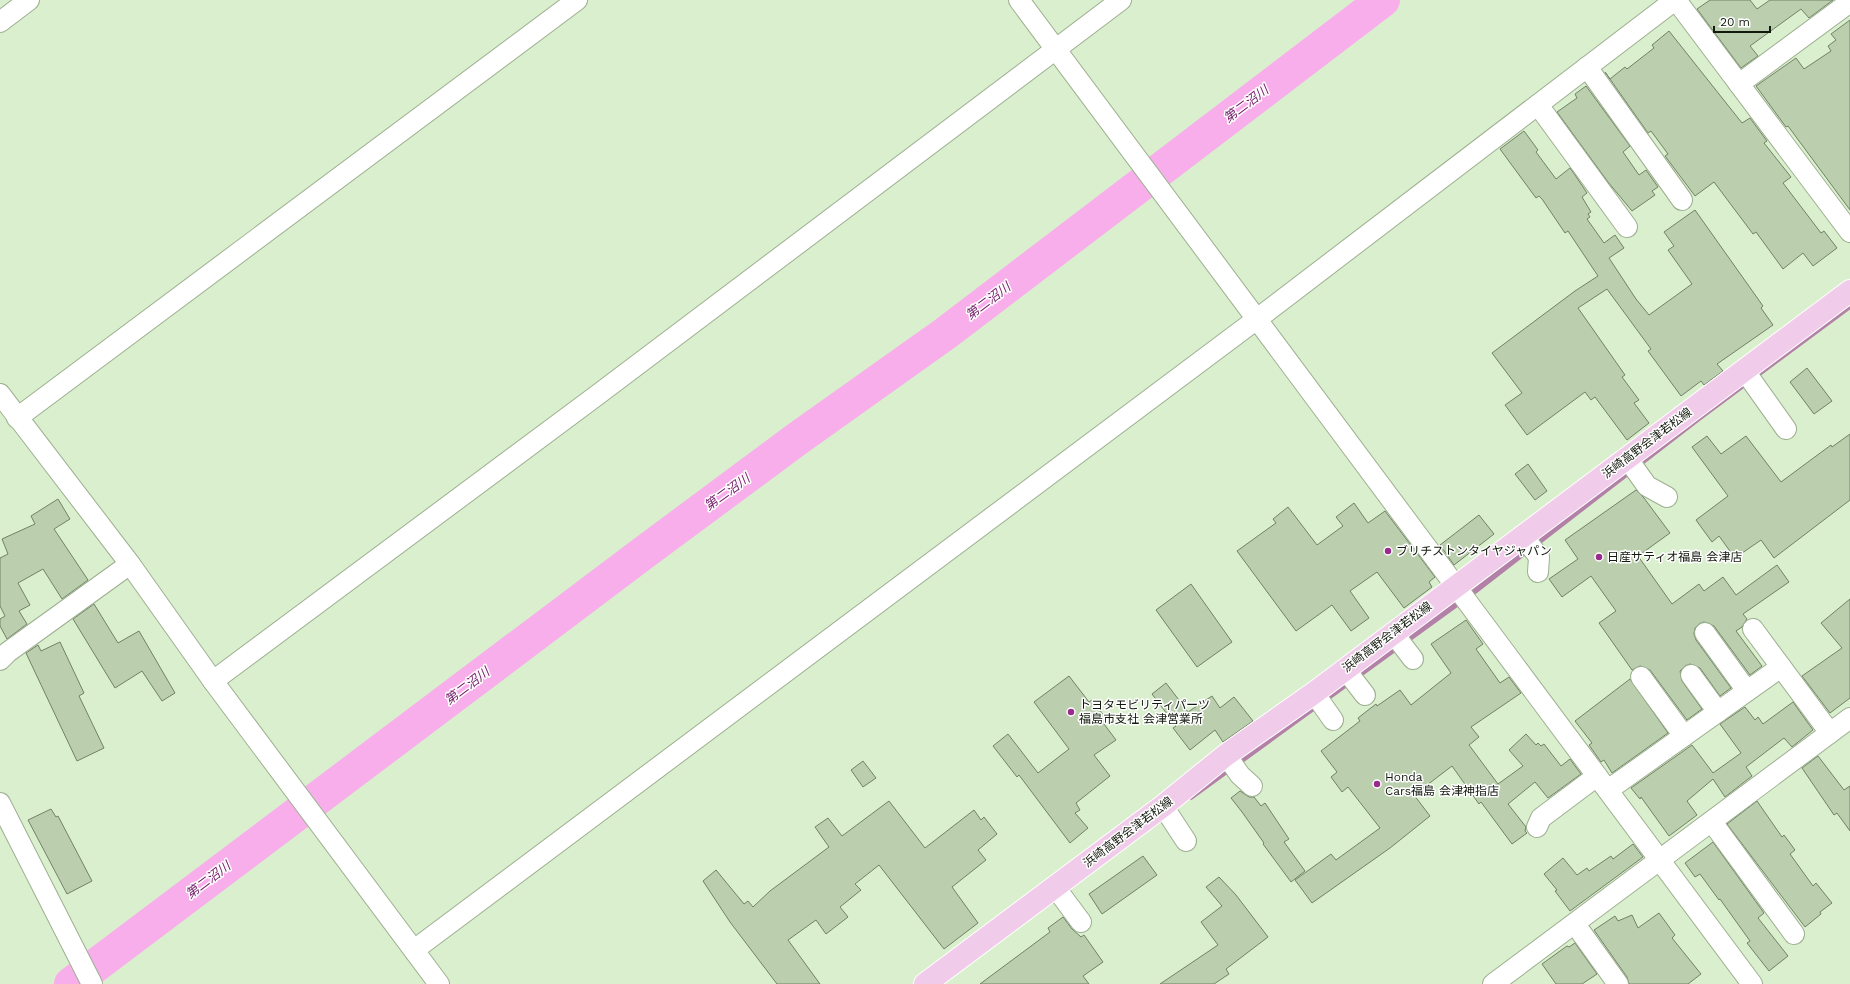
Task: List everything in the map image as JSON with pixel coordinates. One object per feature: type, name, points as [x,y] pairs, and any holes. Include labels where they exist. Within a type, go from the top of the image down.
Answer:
[{"type":"main road","name":"浜崎高野会津若松線","points":[[936,981],[1054,887],[1163,806],[1226,755],[1314,693],[1356,683],[1393,633],[1458,588],[1523,536],[1850,292]]},
{"type":"street","points":[[0,22],[29,0]]},
{"type":"street","points":[[17,418],[577,0]]},
{"type":"street","points":[[1019,0],[1752,984]]},
{"type":"street","points":[[213,681],[603,392],[1121,0]]},
{"type":"street","points":[[414,950],[1257,319],[1676,0],[1850,232]]},
{"type":"street","points":[[1739,84],[1850,2]]},
{"type":"street","points":[[1587,67],[1682,200]]},
{"type":"street","points":[[1538,105],[1626,227]]},
{"type":"street","points":[[1744,370],[1786,429]]},
{"type":"street","points":[[0,394],[130,564],[213,681],[439,984]]},
{"type":"street","points":[[1627,458],[1647,486],[1667,497]]},
{"type":"street","points":[[1523,536],[1539,565]]},
{"type":"street","points":[[2,650],[130,564]]},
{"type":"street","points":[[1754,629],[1830,733]]},
{"type":"street","points":[[1393,633],[1411,656]]},
{"type":"street","points":[[1705,633],[1747,691]]},
{"type":"street","points":[[1536,827],[1541,818],[1684,736],[1781,667]]},
{"type":"street","points":[[1691,675],[1718,712]]},
{"type":"street","points":[[1641,677],[1684,736]]},
{"type":"street","points":[[1314,693],[1330,715]]},
{"type":"street","points":[[1493,984],[1661,861],[1850,718]]},
{"type":"street","points":[[1226,755],[1246,781]]},
{"type":"street","points":[[0,803],[92,983]]},
{"type":"street","points":[[1163,806],[1182,833]]},
{"type":"street","points":[[1712,822],[1794,934]]},
{"type":"street","points":[[1054,887],[1076,915]]},
{"type":"street","points":[[1575,924],[1618,984]]},
{"type":"building","points":[[1710,0],[1750,0],[1757,9],[1770,0],[1833,0],[1809,18],[1801,9],[1750,46],[1758,56],[1741,68],[1697,9]]},
{"type":"building","points":[[1850,20],[1850,210],[1788,126],[1786,127],[1756,86],[1796,58],[1804,69],[1831,51],[1828,46],[1836,40],[1831,34]]},
{"type":"building","points":[[1669,31],[1742,123],[1750,118],[1767,141],[1764,143],[1791,177],[1783,183],[1821,233],[1824,231],[1837,248],[1813,266],[1803,253],[1783,269],[1756,232],[1753,234],[1714,182],[1695,196],[1665,156],[1668,154],[1651,131],[1648,133],[1605,72],[1610,79],[1625,67],[1627,69],[1654,48],[1652,45]]},
{"type":"building","points":[[1586,86],[1630,146],[1623,152],[1639,175],[1646,170],[1658,187],[1652,191],[1655,195],[1632,211],[1608,182],[1557,112],[1577,98],[1575,94]]},
{"type":"building","points":[[1524,131],[1538,150],[1536,152],[1556,179],[1570,168],[1575,175],[1587,193],[1582,197],[1591,212],[1588,214],[1590,217],[1587,219],[1604,243],[1615,235],[1624,248],[1609,258],[1636,299],[1649,315],[1692,284],[1668,250],[1674,246],[1664,232],[1695,210],[1763,306],[1761,308],[1773,325],[1717,364],[1723,371],[1704,385],[1701,381],[1681,396],[1648,351],[1651,349],[1607,289],[1578,308],[1625,375],[1622,377],[1639,400],[1634,403],[1649,423],[1627,440],[1595,397],[1591,400],[1585,392],[1527,435],[1505,405],[1522,393],[1492,353],[1575,291],[1598,276],[1568,231],[1565,233],[1542,199],[1539,196],[1536,198],[1500,149]]},
{"type":"building","points":[[1807,368],[1832,401],[1814,414],[1790,382]]},
{"type":"building","points":[[1850,434],[1850,500],[1774,558],[1761,540],[1735,558],[1719,536],[1712,542],[1696,520],[1728,496],[1692,447],[1707,436],[1721,454],[1746,436],[1781,482],[1831,445],[1832,447]]},
{"type":"building","points":[[1528,464],[1547,491],[1535,500],[1515,474]]},
{"type":"building","points":[[1636,490],[1644,498],[1670,533],[1638,556],[1672,604],[1699,584],[1704,591],[1723,577],[1736,595],[1777,565],[1789,582],[1743,614],[1747,619],[1742,627],[1736,631],[1762,666],[1750,675],[1714,626],[1704,622],[1695,628],[1694,634],[1696,640],[1731,688],[1720,696],[1700,668],[1690,664],[1685,666],[1680,671],[1682,681],[1702,709],[1687,720],[1650,670],[1640,666],[1632,670],[1599,623],[1616,611],[1591,576],[1562,597],[1549,579],[1578,559],[1565,540]]},
{"type":"building","points":[[58,499],[70,519],[54,529],[88,580],[62,599],[43,569],[18,583],[30,605],[19,611],[27,624],[7,639],[0,626],[0,619],[5,616],[0,606],[0,558],[8,554],[2,539],[35,524],[31,516]]},
{"type":"building","points":[[1354,503],[1368,523],[1385,511],[1435,577],[1429,582],[1432,587],[1404,608],[1377,572],[1350,591],[1369,618],[1351,631],[1332,605],[1296,631],[1237,551],[1276,523],[1273,519],[1288,507],[1317,545],[1343,526],[1336,517]]},
{"type":"building","points":[[1479,515],[1494,534],[1454,565],[1440,545]]},
{"type":"building","points":[[1191,584],[1232,642],[1197,667],[1156,610]]},
{"type":"building","points":[[1850,599],[1850,698],[1830,713],[1802,676],[1842,648],[1821,623]]},
{"type":"building","points":[[94,604],[118,643],[139,631],[175,693],[162,701],[142,671],[115,688],[73,619]]},
{"type":"building","points":[[1466,620],[1483,644],[1476,649],[1500,683],[1509,677],[1521,693],[1471,727],[1479,737],[1469,745],[1498,784],[1523,766],[1509,750],[1526,734],[1536,745],[1538,743],[1541,746],[1544,744],[1561,766],[1570,759],[1581,774],[1548,798],[1535,782],[1508,804],[1526,827],[1525,831],[1527,833],[1512,844],[1481,802],[1479,804],[1452,766],[1414,795],[1430,816],[1390,848],[1312,903],[1295,880],[1331,854],[1336,860],[1380,828],[1348,787],[1342,792],[1331,777],[1337,772],[1321,751],[1360,721],[1358,718],[1376,704],[1377,706],[1400,690],[1411,705],[1451,673],[1431,644]]},
{"type":"building","points":[[60,642],[84,693],[79,696],[104,748],[77,761],[26,653],[38,645],[41,651]]},
{"type":"building","points":[[1069,676],[1089,702],[1092,700],[1108,721],[1104,724],[1116,740],[1094,755],[1110,776],[1076,803],[1080,810],[1075,813],[1088,828],[1070,843],[1019,775],[1017,777],[993,746],[1008,734],[1038,773],[1069,749],[1034,702]]},
{"type":"building","points":[[1630,679],[1668,733],[1612,773],[1604,760],[1601,762],[1589,745],[1592,743],[1575,721]]},
{"type":"building","points":[[1166,683],[1188,712],[1212,696],[1220,708],[1234,697],[1253,721],[1223,742],[1215,730],[1190,750],[1173,728],[1176,726],[1152,694]]},
{"type":"building","points":[[1793,702],[1813,730],[1792,747],[1784,738],[1746,767],[1752,776],[1725,797],[1713,779],[1687,801],[1697,815],[1669,836],[1641,797],[1640,799],[1631,788],[1692,745],[1713,773],[1741,753],[1720,724],[1745,707],[1755,720],[1758,717],[1763,724]]},
{"type":"building","points":[[1818,756],[1844,790],[1850,786],[1850,831],[1837,813],[1834,815],[1802,768]]},
{"type":"building","points":[[863,761],[876,778],[863,787],[851,770]]},
{"type":"building","points":[[1240,791],[1249,797],[1254,797],[1261,806],[1265,803],[1289,839],[1284,842],[1305,871],[1291,882],[1231,798]]},
{"type":"building","points":[[889,801],[925,848],[974,810],[981,820],[984,817],[997,834],[978,850],[986,860],[952,887],[978,923],[944,949],[879,865],[855,884],[861,890],[840,907],[848,917],[826,934],[816,920],[788,940],[820,984],[777,984],[730,922],[703,881],[716,870],[744,904],[748,901],[753,907],[770,891],[829,847],[815,827],[828,818],[842,836]]},
{"type":"building","points":[[1757,801],[1782,837],[1784,835],[1795,850],[1790,854],[1813,886],[1816,883],[1832,903],[1820,912],[1821,914],[1805,927],[1727,824]]},
{"type":"building","points":[[51,809],[56,817],[58,816],[92,881],[67,894],[28,820]]},
{"type":"building","points":[[1713,842],[1764,913],[1758,918],[1788,956],[1769,971],[1747,943],[1750,941],[1720,899],[1719,900],[1700,874],[1695,877],[1685,863]]},
{"type":"building","points":[[1633,844],[1643,857],[1570,911],[1555,891],[1557,890],[1544,874],[1563,858],[1577,875],[1587,868],[1589,871],[1611,856],[1613,859]]},
{"type":"building","points":[[1143,856],[1157,875],[1102,914],[1089,894]]},
{"type":"building","points":[[1219,877],[1236,895],[1268,937],[1226,969],[1229,974],[1214,984],[1160,984],[1218,945],[1201,922],[1222,906],[1206,887]]},
{"type":"building","points":[[1659,913],[1675,935],[1672,938],[1701,974],[1688,984],[1629,984],[1627,977],[1594,930],[1615,916],[1618,921],[1632,915],[1638,928]]},
{"type":"building","points":[[1063,917],[1072,929],[1081,937],[1084,935],[1103,962],[1083,976],[1089,984],[980,984],[1050,932],[1048,928]]},
{"type":"building","points":[[1575,943],[1597,974],[1582,984],[1556,984],[1542,964],[1567,946],[1569,947]]},
{"type":"waterway","name":"第二沼川","points":[[71,984],[642,554],[797,439],[946,333],[1383,0]]},
{"type":"waterway","points":[[1191,797],[1475,591],[1699,418],[1850,306]]},
{"type":"place","name":"ブリチストンタイヤジャパン","points":[[1388,551]]},
{"type":"place","name":"日産サティオ福島 会津店","points":[[1599,557]]},
{"type":"place","name":"トヨタモビリティパーツ 福島市支社 会津営業所","points":[[1071,712]]},
{"type":"place","name":"Honda Cars福島 会津神指店","points":[[1377,784]]}]
